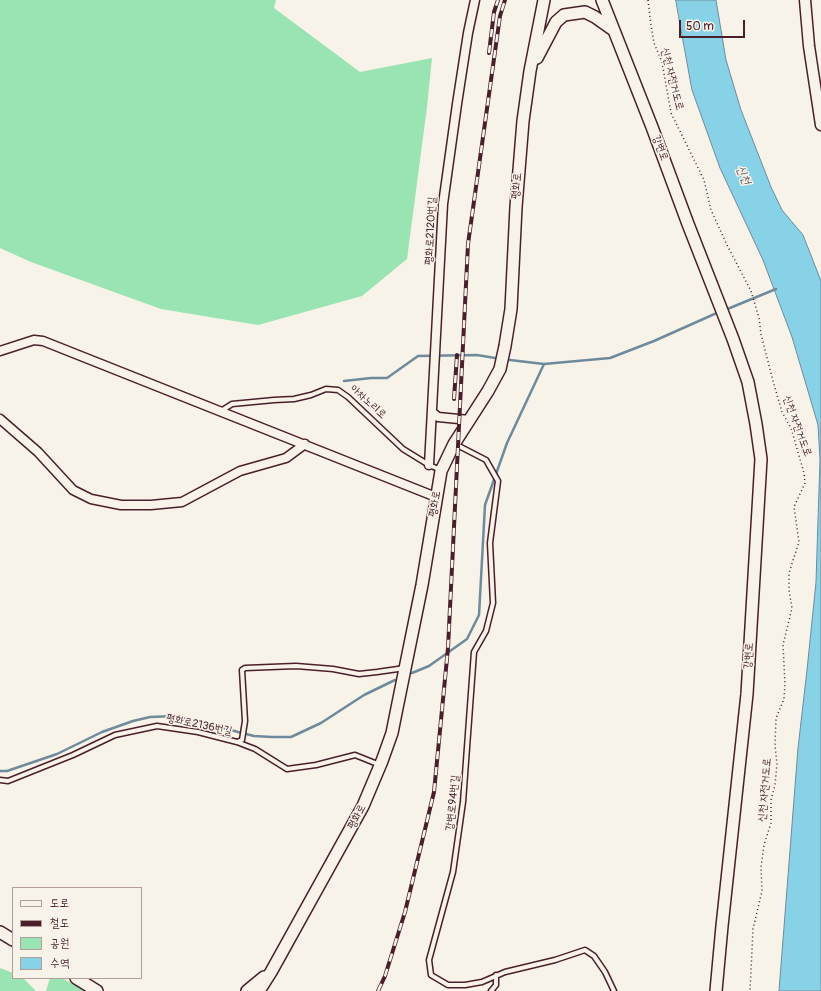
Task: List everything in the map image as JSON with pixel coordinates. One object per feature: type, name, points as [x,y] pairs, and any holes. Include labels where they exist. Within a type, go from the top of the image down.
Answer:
[{"type":"main road","name":"평화로","points":[[259,991],[363,806],[380,766],[392,733],[422,585],[441,470],[454,444],[488,391],[500,369],[511,302],[520,150],[530,71],[544,0]]},
{"type":"main road","name":"강변로","points":[[602,0],[688,224],[728,323],[748,382],[761,459],[747,694],[716,991]]},
{"type":"main road","points":[[607,0],[608,17]]},
{"type":"main road","points":[[530,71],[556,22],[564,15],[585,12],[595,16],[612,29]]},
{"type":"main road","points":[[0,932],[12,939]]},
{"type":"main road","points":[[247,991],[271,972]]},
{"type":"main road","points":[[270,991],[271,972]]},
{"type":"main road","points":[[78,979],[98,991]]},
{"type":"street","name":"평화로2120번길","points":[[429,465],[443,204],[459,88],[475,0]]},
{"type":"street","points":[[805,0],[809,46],[821,125]]},
{"type":"street","points":[[0,351],[34,340],[43,341],[436,497]]},
{"type":"street","points":[[432,412],[438,417],[469,420]]},
{"type":"street","points":[[0,421],[38,452],[73,490],[91,499],[121,505],[151,505],[182,502],[240,471],[286,458],[305,444]]},
{"type":"lane","name":"아차노리로","points":[[222,411],[232,404],[294,399],[326,390],[338,390],[348,397],[403,449],[429,465],[441,470]]},
{"type":"lane","name":"강변로94번길","points":[[454,444],[486,460],[498,481],[490,543],[493,603],[486,631],[474,652],[463,802],[453,872],[429,960],[431,975],[448,985],[466,985],[482,982],[505,972],[555,960],[585,950],[594,956],[605,972],[614,991]]},
{"type":"lane","name":"평화로2136번길","points":[[0,780],[8,781],[73,755],[115,735],[157,726],[198,732],[237,742],[242,740],[245,721],[242,670],[245,668],[296,666],[333,669],[359,674],[405,667]]},
{"type":"lane","points":[[237,742],[255,749],[287,769],[316,765],[355,755],[380,766]]},
{"type":"lane","points":[[491,991],[496,985],[496,975]]},
{"type":"path","name":"신천 자전거도로","points":[[648,0],[650,25],[654,43],[662,62],[671,113],[704,180],[711,210],[720,231],[751,291],[782,412],[791,428],[804,473],[805,483],[794,507],[799,542],[789,573],[789,590],[792,608],[783,645],[785,684],[784,699],[776,718],[775,745],[777,764],[775,785],[771,800],[771,823],[764,845],[761,867],[762,891],[753,929],[750,991]]},
{"type":"green space","points":[[0,0],[276,0],[274,8],[360,72],[432,58],[407,259],[362,296],[258,325],[161,309],[31,262],[0,248]]},
{"type":"green space","points":[[0,968],[12,973],[12,979],[24,979],[36,991],[0,991]]},
{"type":"green space","points":[[50,979],[64,979],[85,991],[46,991]]},
{"type":"water","name":"신천","points":[[676,0],[716,0],[726,60],[741,110],[771,187],[782,210],[803,235],[821,281],[821,991],[779,991],[798,748],[816,582],[820,459],[818,425],[792,337],[763,260],[720,168],[692,90]]},
{"type":"waterway","points":[[725,310],[776,289]]},
{"type":"waterway","points":[[412,673],[429,666],[467,639],[479,615],[485,505],[507,443],[544,364],[610,358],[654,341],[719,312]]},
{"type":"waterway","points":[[344,381],[387,378],[418,356],[477,355],[495,358]]},
{"type":"waterway","points":[[510,360],[544,364]]},
{"type":"waterway","points":[[0,771],[7,771],[57,754],[102,732],[133,721],[150,717],[175,716],[254,736],[291,737],[321,723],[364,695],[395,680]]},
{"type":"railway","points":[[489,53],[494,12],[498,0]]},
{"type":"railway","points":[[378,991],[385,976],[405,912],[434,792],[448,648],[468,244],[500,16],[505,0]]},
{"type":"railway","points":[[454,399],[457,355]]}]
